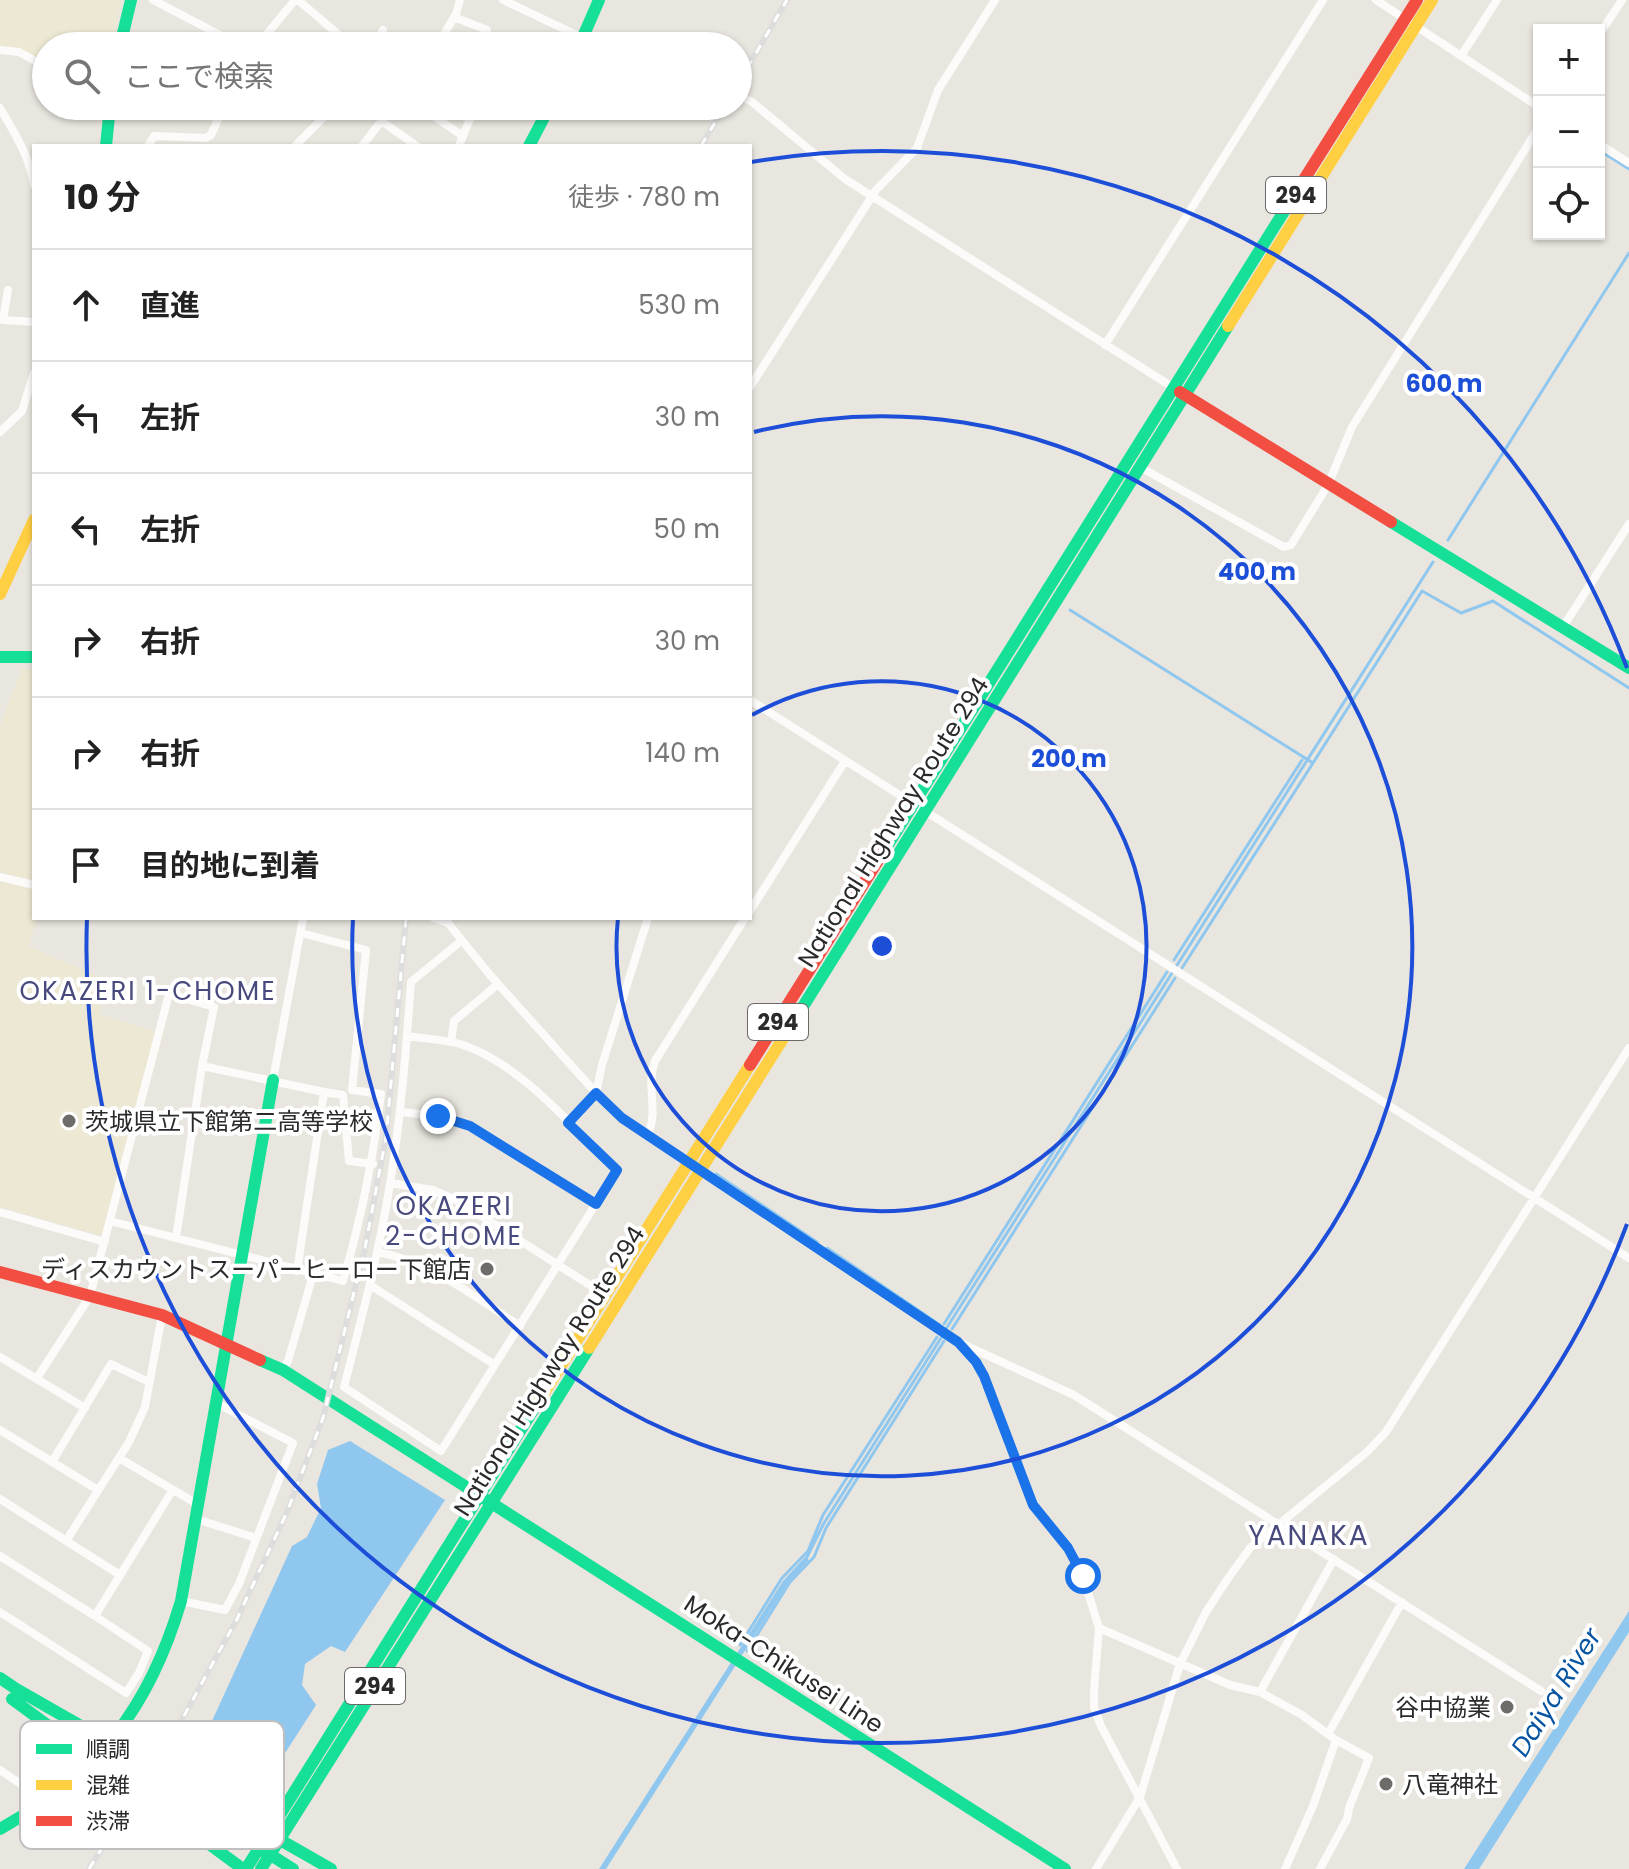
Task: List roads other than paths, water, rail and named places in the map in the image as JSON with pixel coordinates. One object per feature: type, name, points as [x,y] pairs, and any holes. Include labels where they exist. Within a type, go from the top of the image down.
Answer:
[{"type":"main road","points":[[123,32],[131,0]]},
{"type":"main road","points":[[585,32],[599,0]]},
{"type":"main road","name":"National Highway Route 294","points":[[1410,23],[1417,0]]},
{"type":"main road","name":"National Highway Route 294","points":[[284,1833],[701,1170],[920,807],[1410,23],[1432,0]]},
{"type":"main road","points":[[106,144],[109,120]]},
{"type":"main road","points":[[530,144],[543,120]]},
{"type":"main road","points":[[1179,392],[1629,668]]},
{"type":"main road","name":"National Highway Route 294","points":[[284,1807],[689,1162],[1140,467],[1179,392]]},
{"type":"main road","points":[[0,594],[32,524]]},
{"type":"main road","points":[[0,657],[32,657]]},
{"type":"main road","points":[[127,1721],[158,1668],[181,1601],[273,1080]]},
{"type":"main road","name":"Moka-Chikusei Line","points":[[0,1272],[162,1315],[283,1370],[1065,1869]]},
{"type":"main road","points":[[0,1678],[10,1694],[53,1721]]},
{"type":"main road","points":[[10,1694],[57,1721]]},
{"type":"main road","points":[[10,1694],[53,1721]]},
{"type":"main road","points":[[0,1829],[20,1817]]},
{"type":"main road","points":[[284,1845],[331,1869]]},
{"type":"main road","points":[[220,1849],[245,1869]]},
{"type":"main road","name":"National Highway Route 294","points":[[245,1869],[258,1849]]},
{"type":"main road","points":[[261,1849],[293,1869]]},
{"type":"main road","name":"National Highway Route 294","points":[[261,1869],[274,1849]]},
{"type":"street","points":[[153,0],[214,32]]},
{"type":"street","points":[[269,32],[297,0],[335,32]]},
{"type":"street","points":[[445,32],[460,0]]},
{"type":"street","points":[[503,0],[562,32]]},
{"type":"street","points":[[752,384],[872,196],[917,148],[938,90],[995,0]]},
{"type":"street","points":[[1105,345],[1323,0]]},
{"type":"street","points":[[1376,0],[1533,103]]},
{"type":"street","points":[[1461,56],[1497,0]]},
{"type":"street","points":[[1605,26],[1622,0]]},
{"type":"street","points":[[454,17],[487,32]]},
{"type":"street","points":[[0,50],[19,52],[32,59]]},
{"type":"street","points":[[752,102],[797,142],[872,196],[1179,392]]},
{"type":"street","points":[[0,108],[32,174]]},
{"type":"street","points":[[149,144],[154,136],[206,138],[211,135],[218,120]]},
{"type":"street","points":[[297,144],[321,120]]},
{"type":"street","points":[[440,120],[460,134]]},
{"type":"street","points":[[460,144],[469,120]]},
{"type":"street","points":[[364,144],[381,121],[414,144]]},
{"type":"street","points":[[1140,467],[1284,547],[1291,545],[1328,485],[1352,427],[1533,137]]},
{"type":"street","points":[[1605,148],[1629,163]]},
{"type":"street","points":[[8,290],[3,320],[32,322]]},
{"type":"street","points":[[0,432],[22,411],[32,379]]},
{"type":"street","points":[[1563,627],[1629,524]]},
{"type":"street","points":[[752,701],[1629,1258]]},
{"type":"street","points":[[752,908],[845,761]]},
{"type":"street","points":[[0,877],[32,885]]},
{"type":"street","points":[[273,1080],[303,920]]},
{"type":"street","points":[[440,920],[448,923],[596,1093],[647,1136],[958,1342],[1074,1395],[1541,1691]]},
{"type":"street","points":[[568,1123],[596,1093],[647,920]]},
{"type":"street","points":[[647,1136],[654,1121],[650,1075],[655,1061],[744,920]]},
{"type":"street","points":[[301,933],[366,950],[348,1093],[349,1161],[373,1164]]},
{"type":"street","points":[[451,1458],[344,1387],[370,1285],[390,1183],[401,1112],[411,982],[461,941]]},
{"type":"street","points":[[451,1042],[454,1021],[498,984]]},
{"type":"street","points":[[37,1378],[90,1296],[169,994],[214,1007],[176,1238]]},
{"type":"street","points":[[407,1036],[451,1042],[475,1050],[509,1068],[617,1170],[441,1451]]},
{"type":"street","points":[[1096,1869],[1140,1797],[1180,1664],[1206,1612],[1239,1562],[1386,1432],[1629,1048]]},
{"type":"street","points":[[110,1221],[343,1281],[373,1164],[381,1094],[324,1092],[202,1066]]},
{"type":"street","points":[[297,1271],[324,1092]]},
{"type":"street","points":[[401,1112],[438,1116],[470,1126],[596,1204]]},
{"type":"street","points":[[390,1183],[417,1186],[445,1195],[607,1296]]},
{"type":"street","points":[[0,1212],[105,1242]]},
{"type":"street","points":[[377,1252],[401,1256],[424,1265],[520,1326]]},
{"type":"street","points":[[283,1370],[313,1275]]},
{"type":"street","points":[[370,1285],[495,1365]]},
{"type":"street","points":[[66,1541],[129,1442],[145,1407],[162,1315]]},
{"type":"street","points":[[958,1342],[984,1376],[1033,1505],[1068,1548],[1083,1576],[1099,1628],[1094,1707],[1101,1726],[1177,1869]]},
{"type":"street","points":[[0,1357],[85,1408]]},
{"type":"street","points":[[52,1462],[111,1364],[149,1382]]},
{"type":"street","points":[[181,1601],[225,1610],[239,1584],[293,1443],[216,1403]]},
{"type":"street","points":[[0,1430],[98,1490]]},
{"type":"street","points":[[119,1458],[199,1505]]},
{"type":"street","points":[[95,1616],[172,1491]]},
{"type":"street","points":[[0,1499],[120,1575]]},
{"type":"street","points":[[196,1519],[256,1538]]},
{"type":"street","points":[[0,1556],[148,1651],[126,1693],[0,1612]]},
{"type":"street","points":[[1260,1692],[1334,1559]]},
{"type":"street","points":[[1328,1734],[1402,1602]]},
{"type":"street","points":[[1099,1628],[1230,1685],[1260,1692],[1369,1758],[1347,1819],[1320,1869]]},
{"type":"street","points":[[1285,1869],[1313,1806],[1336,1740]]},
{"type":"street","points":[[0,1770],[20,1784]]},
{"type":"water","points":[[350,1441],[445,1500],[345,1652],[331,1646],[305,1664],[302,1685],[316,1705],[284,1755],[284,1721],[212,1721],[292,1546],[307,1537],[321,1508],[317,1484],[328,1450]]},
{"type":"water","points":[[805,1557],[809,1560],[788,1583],[606,1869],[599,1869],[783,1581]]},
{"type":"water","points":[[1629,1611],[1629,1632],[1479,1869],[1464,1869]]},
{"type":"waterway","points":[[1605,154],[1629,169]]},
{"type":"waterway","points":[[1448,540],[1629,253]]},
{"type":"waterway","points":[[946,1329],[1433,562]]},
{"type":"waterway","points":[[1070,610],[1313,763],[1422,591],[1461,613],[1493,601],[1629,688]]},
{"type":"waterway","points":[[1174,960],[1302,760]]},
{"type":"waterway","points":[[1182,968],[1313,763]]},
{"type":"waterway","points":[[944,1324],[1167,972]]},
{"type":"waterway","points":[[952,1329],[1175,978]]},
{"type":"waterway","points":[[716,1174],[817,1242]]},
{"type":"waterway","points":[[827,1248],[940,1325]]},
{"type":"waterway","points":[[740,1645],[782,1578],[808,1551],[823,1515],[937,1337]]},
{"type":"waterway","points":[[805,1561],[824,1523],[941,1338]]},
{"type":"waterway","points":[[747,1651],[790,1582],[814,1557],[826,1528],[944,1341]]},
{"type":"railway","points":[[752,60],[787,0]]},
{"type":"railway","points":[[702,144],[717,120]]},
{"type":"railway","points":[[181,1721],[237,1619],[287,1512],[323,1418],[365,1248],[386,1137],[406,920]]},
{"type":"railway","points":[[89,1869],[101,1849]]},
{"type":"place","name":"茨城県立下館第二高等学校","points":[[69,1121]]},
{"type":"place","name":"ディスカウントスーパーヒーロー下館店","points":[[487,1269]]},
{"type":"place","name":"谷中協業","points":[[1507,1707]]},
{"type":"place","name":"八竜神社","points":[[1386,1784]]},
{"type":"district","name":"OKAZERI 1-CHOME","points":[[148,991]]},
{"type":"district","name":"OKAZERI 2-CHOME","points":[[454,1221]]},
{"type":"district","name":"YANAKA","points":[[1309,1535]]},
{"type":"water label","name":"Daiya River","points":[[1556,1692]]}]
